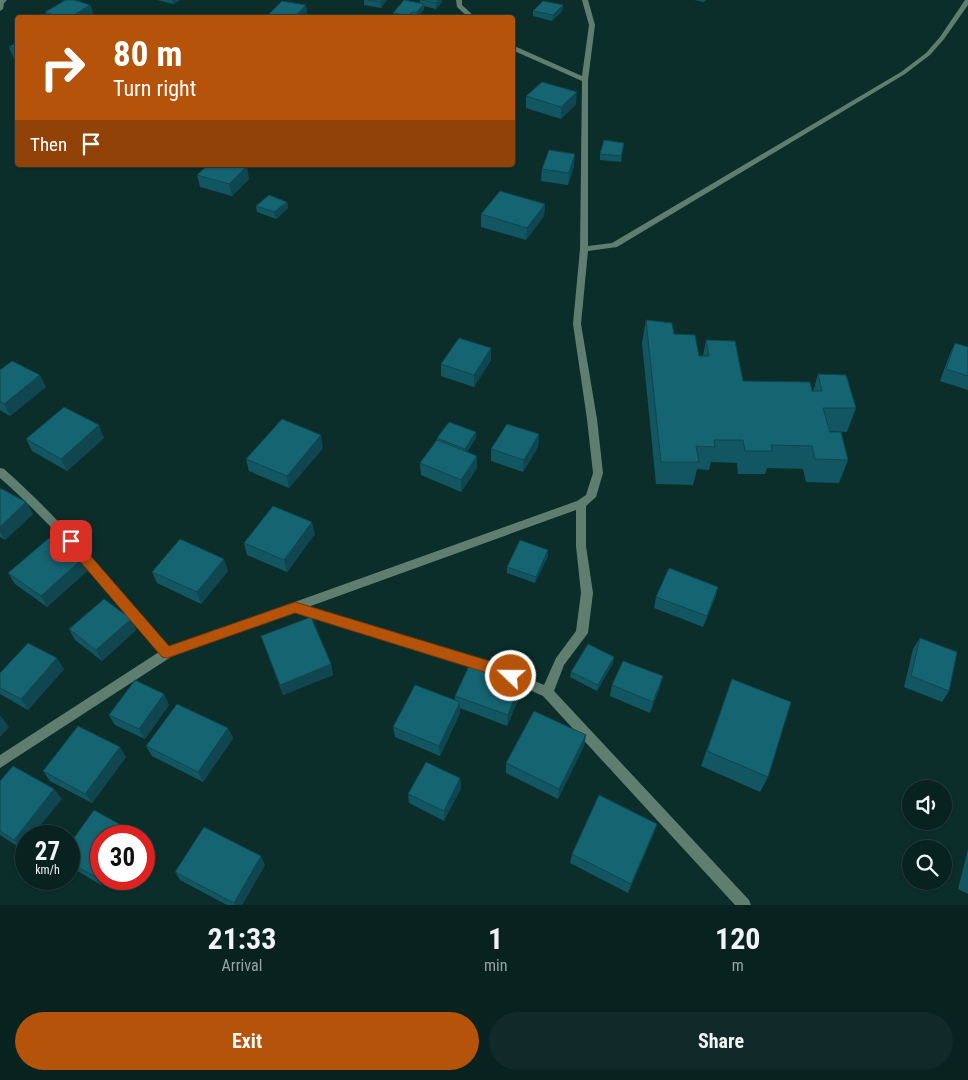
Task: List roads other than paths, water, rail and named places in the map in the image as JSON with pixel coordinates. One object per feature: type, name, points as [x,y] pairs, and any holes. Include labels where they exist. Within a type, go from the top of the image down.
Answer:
[{"type":"street","points":[[0,9],[1,2],[4,0]]},
{"type":"street","points":[[459,0],[459,6],[470,15]]},
{"type":"street","points":[[0,762],[167,652],[295,608],[581,504],[591,496],[598,473],[592,419],[577,324],[584,249],[585,80],[592,25],[584,0]]},
{"type":"street","points":[[584,249],[614,245],[902,73],[928,54],[942,38],[968,0]]},
{"type":"street","points":[[515,48],[585,80]]},
{"type":"street","points":[[0,472],[20,488],[71,541],[167,652]]},
{"type":"street","points":[[547,692],[560,662],[582,633],[587,593],[581,546],[581,504]]},
{"type":"street","points":[[295,608],[493,668],[547,692],[744,905]]}]
